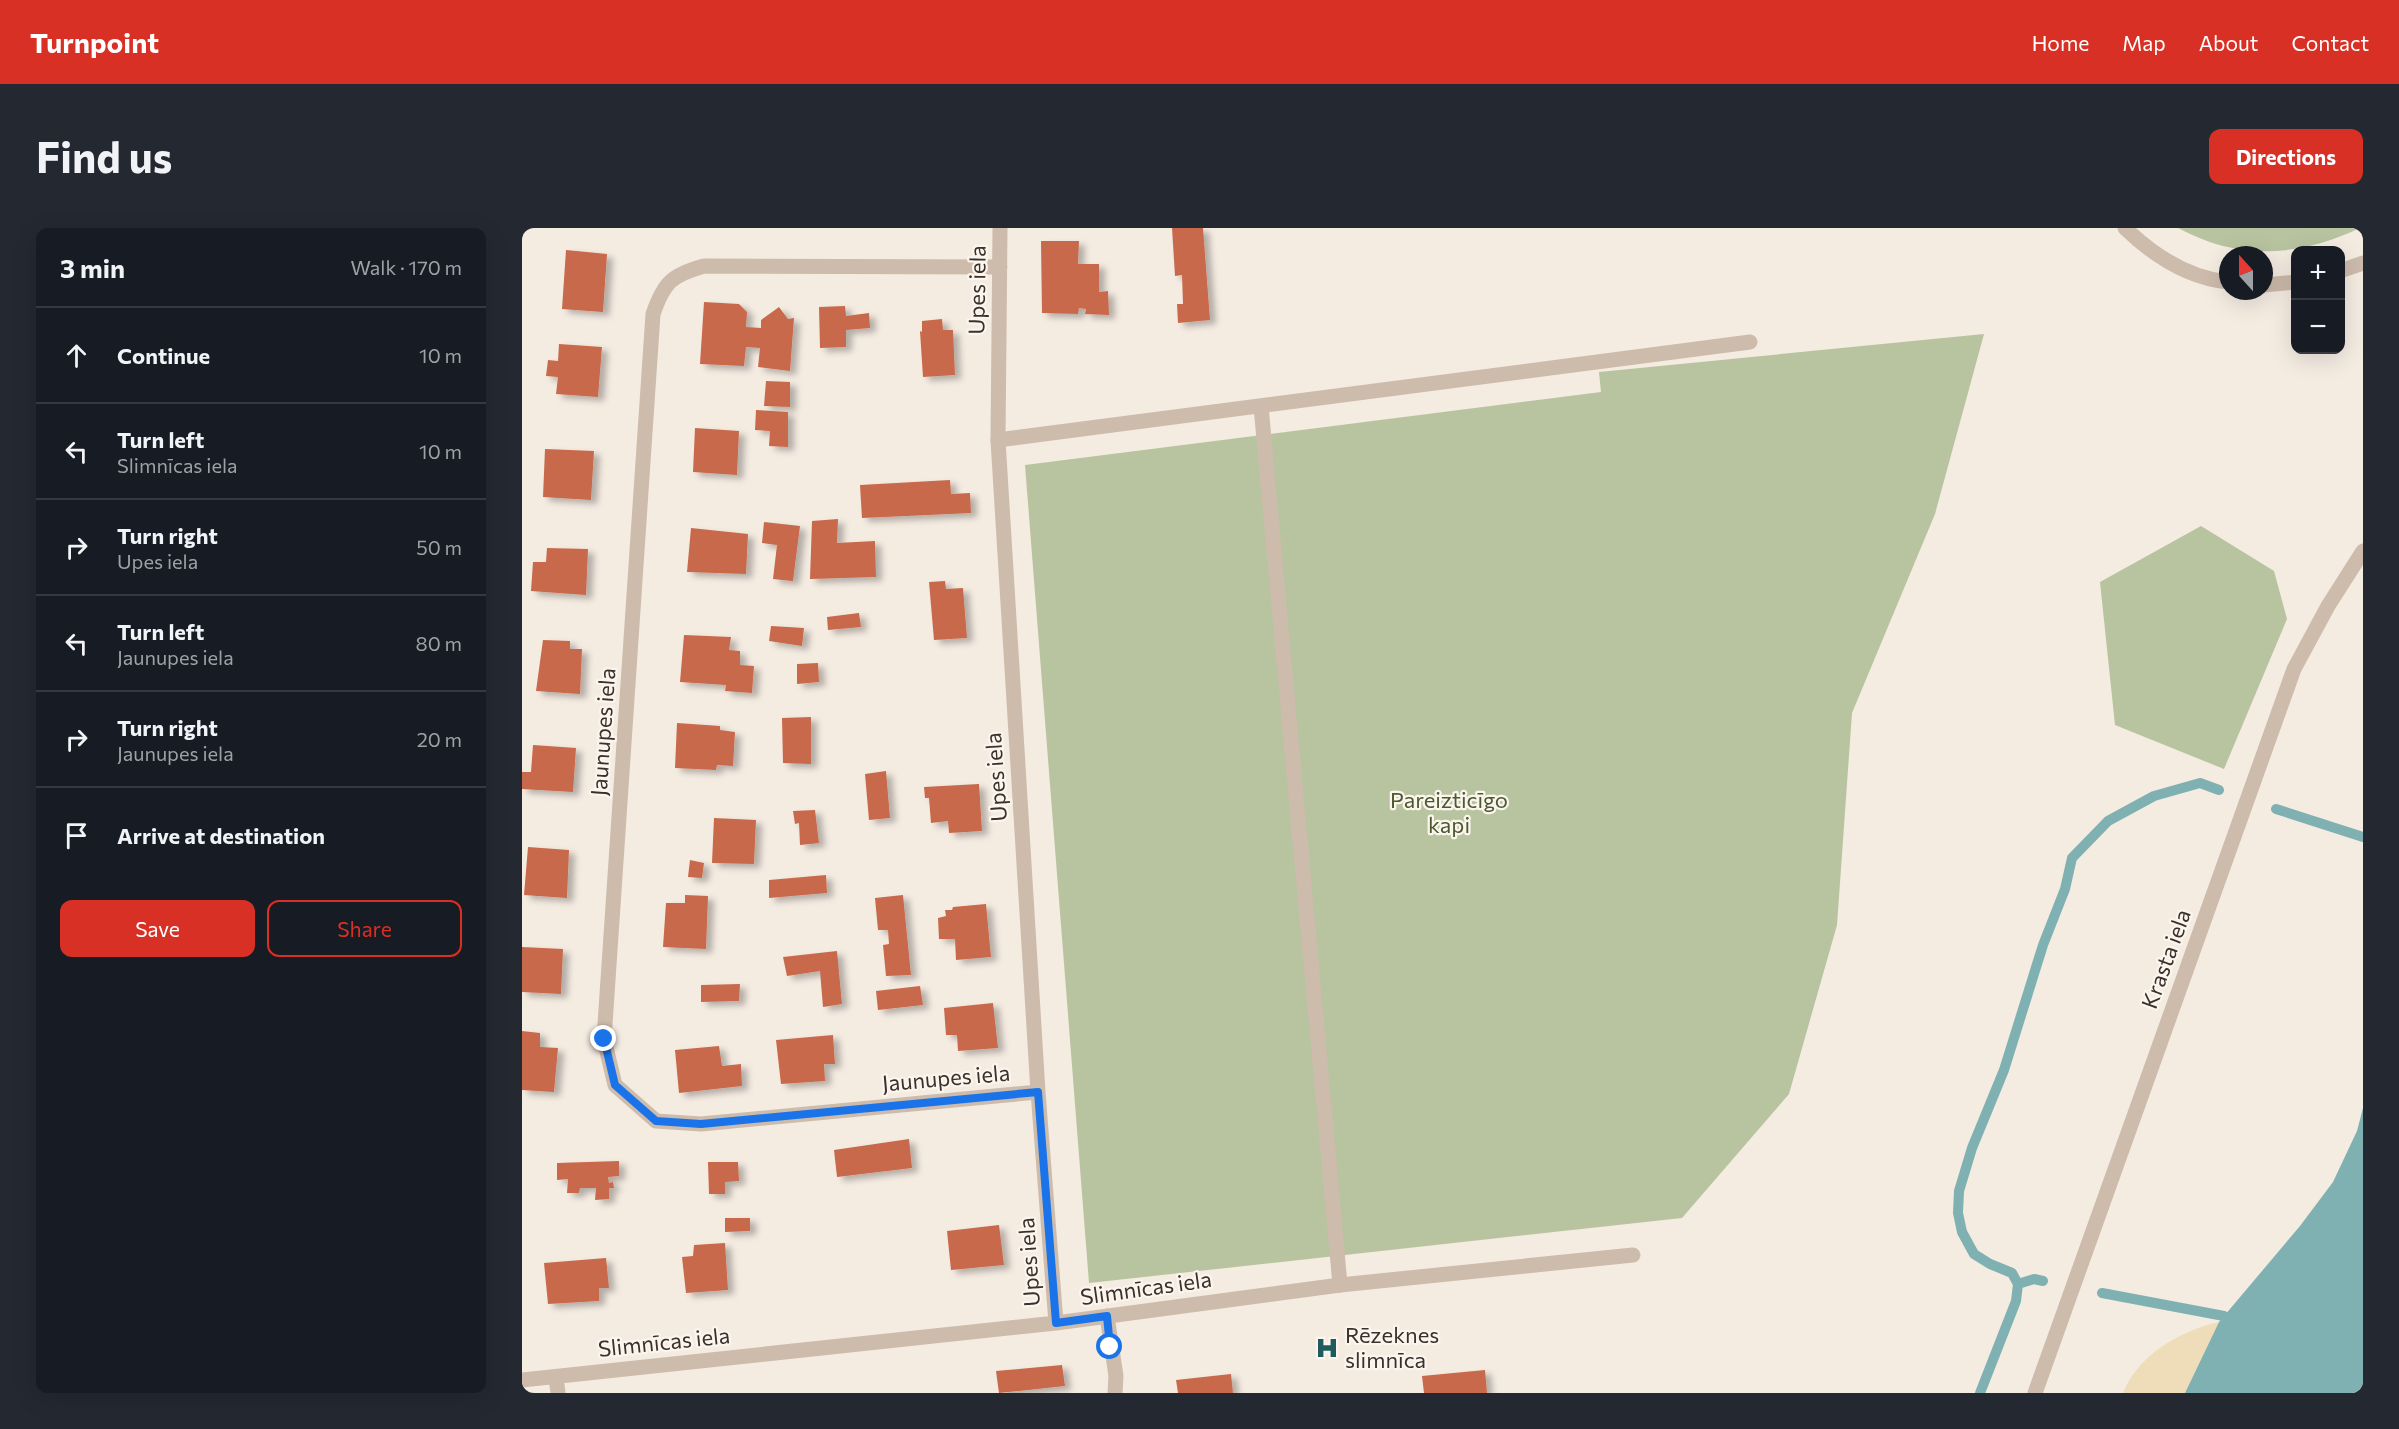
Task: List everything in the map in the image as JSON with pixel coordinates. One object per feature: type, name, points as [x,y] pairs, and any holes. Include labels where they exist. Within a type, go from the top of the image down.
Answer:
[{"type":"street","name":"Upes iela","points":[[1000,228],[998,440],[1038,1092],[1056,1323]]},
{"type":"street","points":[[2125,228],[2164,260],[2189,272],[2219,281]]},
{"type":"street","points":[[2345,270],[2363,263]]},
{"type":"street","name":"Jaunupes iela","points":[[1000,267],[704,266],[681,272],[661,290],[653,314],[604,1039],[615,1085],[656,1121],[701,1124],[1038,1092]]},
{"type":"street","points":[[2273,284],[2291,282]]},
{"type":"street","points":[[998,440],[1750,342]]},
{"type":"street","points":[[1261,406],[1340,1285]]},
{"type":"street","name":"Krasta iela","points":[[2036,1393],[2294,669],[2328,606],[2363,551]]},
{"type":"street","name":"Slimnīcas iela","points":[[522,1380],[1056,1323],[1340,1285],[1633,1255]]},
{"type":"street","points":[[1107,1316],[1116,1376],[1115,1393]]},
{"type":"street","points":[[556,1377],[558,1393]]},
{"type":"green space","points":[[2178,228],[2360,228],[2314,245],[2291,246],[2291,249],[2273,251],[2273,246],[2223,246]]},
{"type":"green space","name":"Pareizticīgo kapi","points":[[1984,334],[1935,514],[1852,713],[1837,925],[1789,1094],[1682,1218],[1089,1283],[1025,465],[1601,392],[1599,372]]},
{"type":"green space","points":[[2201,526],[2274,571],[2287,619],[2224,769],[2115,725],[2100,582]]},
{"type":"sand","points":[[2219,1322],[2185,1393],[2123,1393],[2139,1367],[2162,1346],[2190,1331]]},
{"type":"water","points":[[2363,1108],[2363,1393],[2185,1393],[2219,1322],[2300,1226],[2333,1182],[2357,1131]]},
{"type":"building","points":[[1172,228],[1203,228],[1210,320],[1178,323],[1177,304],[1183,304],[1182,275],[1175,276]]},
{"type":"building","points":[[1041,241],[1079,241],[1078,264],[1099,264],[1099,292],[1108,291],[1109,315],[1085,314],[1086,309],[1079,308],[1078,314],[1042,313]]},
{"type":"building","points":[[566,250],[607,254],[603,312],[562,309]]},
{"type":"building","points":[[704,302],[739,304],[747,312],[746,327],[761,328],[761,320],[779,307],[788,319],[794,318],[790,371],[758,367],[760,348],[746,347],[744,366],[700,364]]},
{"type":"building","points":[[845,306],[846,316],[869,313],[870,328],[846,330],[846,347],[820,348],[819,307]]},
{"type":"building","points":[[942,319],[943,330],[953,330],[955,375],[923,377],[920,331],[922,332],[922,321]]},
{"type":"building","points":[[559,344],[602,347],[598,397],[556,394],[558,377],[546,376],[548,360],[558,361]]},
{"type":"building","points":[[766,381],[790,382],[790,407],[764,406]]},
{"type":"building","points":[[756,410],[788,412],[788,447],[769,446],[770,431],[755,430]]},
{"type":"building","points":[[695,428],[739,431],[737,475],[693,472]]},
{"type":"building","points":[[545,449],[594,451],[591,500],[543,497]]},
{"type":"building","points":[[950,480],[951,494],[970,493],[971,513],[862,518],[860,485]]},
{"type":"building","points":[[838,519],[837,543],[875,541],[876,577],[810,579],[812,521]]},
{"type":"building","points":[[764,522],[800,526],[793,581],[773,579],[777,545],[762,543]]},
{"type":"building","points":[[691,528],[748,534],[746,574],[687,572]]},
{"type":"building","points":[[547,548],[588,549],[586,595],[531,591],[533,562],[546,562]]},
{"type":"building","points":[[945,581],[946,589],[963,588],[967,638],[934,640],[929,582]]},
{"type":"building","points":[[859,613],[861,627],[828,630],[827,617]]},
{"type":"building","points":[[771,626],[804,628],[802,646],[769,641]]},
{"type":"building","points":[[684,635],[731,637],[729,650],[740,651],[740,665],[754,666],[752,693],[725,691],[726,685],[680,682]]},
{"type":"building","points":[[543,640],[570,641],[570,649],[582,649],[580,694],[536,691]]},
{"type":"building","points":[[818,663],[819,682],[797,684],[797,664]]},
{"type":"building","points":[[811,717],[811,764],[783,763],[782,718]]},
{"type":"building","points":[[677,723],[720,726],[720,730],[735,732],[733,766],[717,765],[716,770],[675,768]]},
{"type":"building","points":[[533,745],[576,748],[573,792],[522,789],[522,772],[531,772]]},
{"type":"building","points":[[886,771],[890,818],[869,820],[865,774]]},
{"type":"building","points":[[979,784],[982,831],[949,833],[948,821],[931,823],[929,798],[925,798],[924,787]]},
{"type":"building","points":[[815,810],[819,843],[800,845],[799,823],[795,824],[793,811]]},
{"type":"building","points":[[714,818],[756,820],[754,864],[712,863]]},
{"type":"building","points":[[528,847],[569,850],[567,898],[524,895]]},
{"type":"building","points":[[690,860],[704,863],[702,878],[688,877]]},
{"type":"building","points":[[826,875],[827,893],[769,898],[769,880]]},
{"type":"building","points":[[685,895],[708,896],[706,949],[663,947],[666,903],[685,903]]},
{"type":"building","points":[[903,895],[911,975],[886,976],[883,945],[889,944],[888,930],[878,930],[875,898]]},
{"type":"building","points":[[986,904],[991,957],[956,960],[955,939],[939,939],[938,918],[946,916],[945,910],[952,910],[953,907]]},
{"type":"building","points":[[522,947],[563,949],[561,994],[522,992]]},
{"type":"building","points":[[837,951],[842,1004],[823,1007],[820,971],[787,976],[783,957]]},
{"type":"building","points":[[740,984],[739,1001],[701,1002],[701,985]]},
{"type":"building","points":[[920,986],[923,1005],[878,1010],[876,991]]},
{"type":"building","points":[[993,1003],[998,1048],[958,1051],[957,1035],[946,1035],[944,1008]]},
{"type":"building","points":[[522,1031],[540,1033],[540,1047],[558,1048],[554,1092],[522,1090]]},
{"type":"building","points":[[833,1035],[835,1064],[824,1064],[825,1081],[781,1084],[776,1040]]},
{"type":"building","points":[[719,1046],[722,1066],[741,1064],[742,1086],[679,1093],[675,1050]]},
{"type":"building","points":[[909,1139],[912,1168],[837,1177],[834,1150]]},
{"type":"building","points":[[619,1161],[619,1176],[608,1177],[609,1183],[613,1182],[614,1188],[609,1188],[609,1199],[595,1200],[596,1188],[580,1188],[579,1193],[567,1193],[568,1179],[557,1180],[557,1163]]},
{"type":"building","points":[[708,1162],[738,1162],[739,1181],[725,1182],[725,1194],[709,1194]]},
{"type":"building","points":[[725,1218],[750,1218],[750,1231],[725,1232]]},
{"type":"building","points":[[999,1225],[1004,1265],[951,1270],[947,1231]]},
{"type":"building","points":[[725,1243],[728,1290],[686,1293],[682,1257],[693,1256],[694,1245]]},
{"type":"building","points":[[606,1258],[609,1288],[599,1288],[599,1301],[548,1304],[544,1263]]},
{"type":"building","points":[[1062,1365],[1065,1386],[999,1393],[996,1371]]},
{"type":"building","points":[[1485,1370],[1487,1393],[1424,1393],[1422,1376]]},
{"type":"building","points":[[1231,1374],[1233,1393],[1178,1393],[1176,1380]]},
{"type":"waterway","points":[[1980,1393],[2016,1301],[2018,1284],[2012,1273],[1974,1254],[1962,1232],[1958,1213],[1959,1191],[1972,1148],[2004,1070],[2043,945],[2065,889],[2072,858],[2108,821],[2154,796],[2200,783],[2219,790]]},
{"type":"waterway","points":[[2276,809],[2363,837]]},
{"type":"waterway","points":[[2018,1284],[2034,1279],[2043,1281]]},
{"type":"waterway","points":[[2102,1293],[2224,1316],[2236,1323]]},
{"type":"place","name":"Rēzeknes slimnīca","points":[[1327,1348]]},
{"type":"route","points":[[604,1039],[615,1085],[656,1121],[701,1124],[1038,1092],[1056,1323],[1107,1316],[1110,1347]]}]
